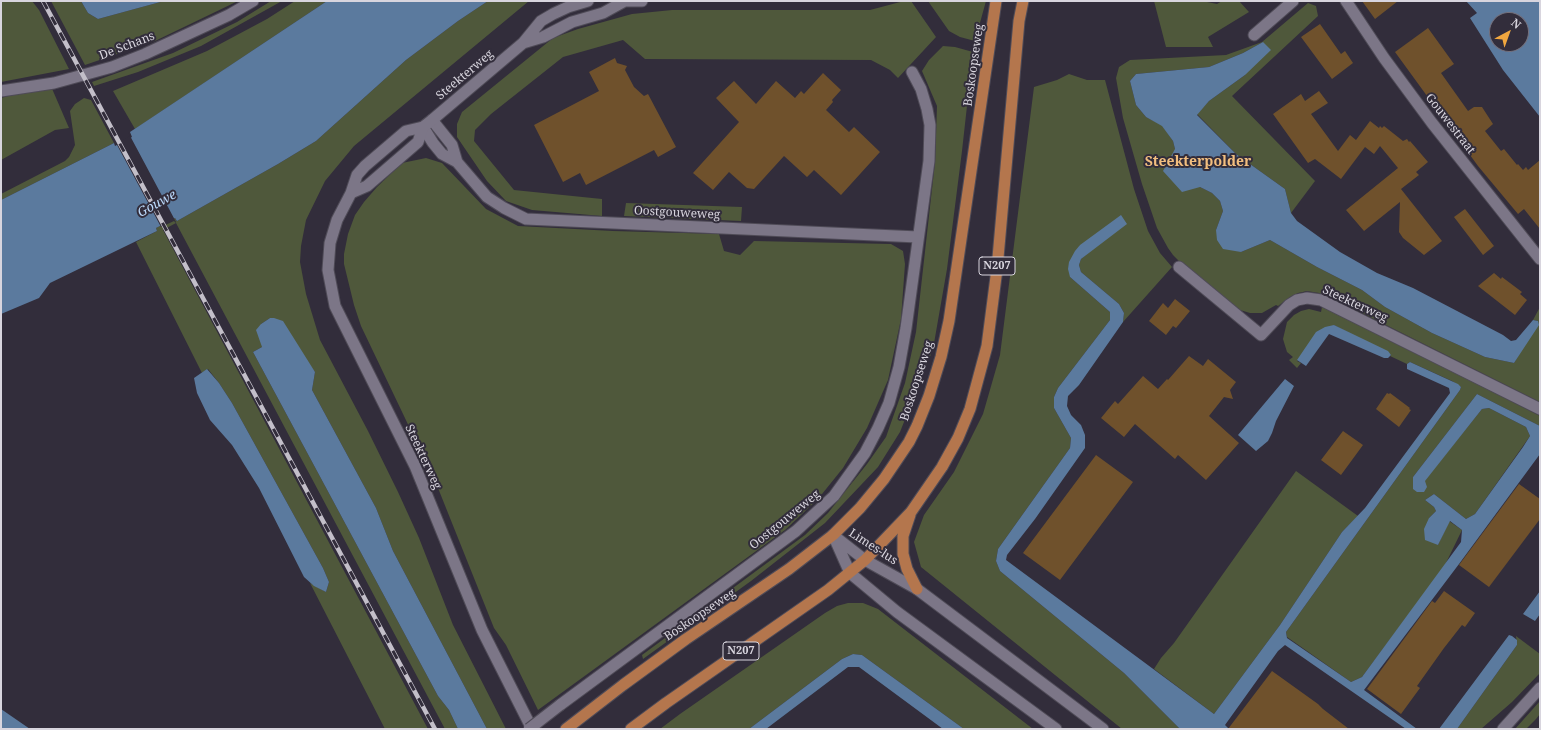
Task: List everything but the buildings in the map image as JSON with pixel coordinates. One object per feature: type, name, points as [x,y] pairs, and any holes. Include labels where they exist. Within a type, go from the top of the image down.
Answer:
[{"type":"main road","name":"Boskoopseweg","points":[[569,727],[623,685],[789,569],[833,535],[860,508],[899,458],[924,411],[941,357],[949,321],[996,1]]},
{"type":"main road","name":"N207","points":[[631,729],[828,590],[865,560],[910,512],[942,467],[958,438],[970,408],[987,346],[997,269],[1019,21],[1023,1]]},
{"type":"main road","points":[[910,512],[904,536],[902,554],[907,569],[917,589]]},
{"type":"street","name":"De Schans","points":[[1,91],[54,83],[112,67],[145,54],[229,16],[253,1]]},
{"type":"street","name":"Steekterweg","points":[[351,193],[367,186],[418,142],[428,124],[523,43],[542,21],[568,7],[588,1]]},
{"type":"street","name":"Steekterweg","points":[[523,43],[543,37],[572,22],[603,13],[620,1],[642,1]]},
{"type":"street","points":[[1254,35],[1293,1]]},
{"type":"street","name":"Gouwestraat","points":[[1346,1],[1384,58],[1432,123],[1540,259]]},
{"type":"street","name":"Oostgouweweg","points":[[531,729],[560,705],[796,531],[834,496],[865,453],[878,428],[895,386],[906,328],[929,160],[930,125],[927,109],[921,89],[912,72]]},
{"type":"street","name":"Steekterweg","points":[[428,124],[406,131],[365,166],[357,175],[351,193],[337,220],[330,243],[328,270],[335,306],[415,466],[482,630],[531,729]]},
{"type":"street","name":"Oostgouweweg","points":[[428,124],[452,145],[457,162],[487,197],[504,208],[526,219],[918,237]]},
{"type":"street","name":"Steekterweg","points":[[1179,268],[1261,335],[1289,305],[1297,300],[1307,298],[1321,300],[1540,410]]},
{"type":"street","name":"Limes-lus","points":[[833,535],[865,560],[917,589],[1103,729]]},
{"type":"street","name":"Limes-lus","points":[[833,535],[850,572],[897,612],[1056,729]]},
{"type":"street","points":[[1503,729],[1540,688]]},
{"type":"green space","points":[[1,1],[32,1],[39,10],[69,69],[1,82]]},
{"type":"green space","points":[[51,1],[81,1],[88,13],[98,19],[164,1],[238,1],[155,41],[85,65]]},
{"type":"green space","points":[[271,1],[282,1],[201,46],[138,72],[94,86],[92,82],[173,53],[237,22]]},
{"type":"green space","points":[[295,1],[327,1],[135,129],[113,91],[207,51],[267,19]]},
{"type":"green space","points":[[488,1],[529,1],[354,146],[325,181],[306,220],[301,246],[300,262],[306,294],[320,340],[398,492],[419,538],[453,625],[506,729],[487,729],[393,551],[376,508],[312,390],[315,372],[270,318],[261,324],[262,347],[253,352],[438,696],[449,710],[458,729],[445,729],[176,223],[163,230],[428,729],[385,729],[310,583],[326,592],[329,582],[323,568],[232,403],[208,369],[202,373],[136,242],[157,231],[156,228],[175,218],[177,221],[316,141],[406,60],[458,21]]},
{"type":"green space","points":[[904,1],[911,1],[936,37],[898,78],[890,70],[871,60],[645,59],[623,40],[563,57],[491,114],[475,130],[474,141],[514,190],[602,199],[602,216],[532,210],[506,201],[487,181],[457,137],[457,124],[462,112],[553,38],[578,29],[632,14],[672,10],[870,10]]},
{"type":"green space","points":[[928,1],[986,1],[975,41],[960,37],[949,31]]},
{"type":"green space","points":[[1154,1],[1202,1],[1217,4],[1222,1],[1239,1],[1249,12],[1208,37],[1213,47],[1166,47]]},
{"type":"green space","points":[[1308,3],[1316,6],[1318,16],[1232,96],[1315,181],[1291,213],[1285,189],[1236,154],[1197,114],[1209,101],[1245,75],[1263,42],[1243,53],[1209,67],[1136,74],[1130,81],[1136,105],[1146,117],[1162,125],[1173,141],[1175,149],[1200,187],[1212,193],[1220,201],[1223,211],[1216,230],[1241,252],[1270,240],[1317,267],[1362,290],[1385,307],[1432,333],[1485,357],[1514,363],[1538,321],[1533,320],[1540,307],[1540,402],[1336,300],[1319,293],[1307,291],[1298,293],[1278,306],[1276,305],[1262,313],[1250,313],[1240,310],[1182,264],[1168,248],[1157,228],[1142,184],[1123,118],[1116,78],[1119,67],[1130,60],[1226,55],[1262,42]]},
{"type":"green space","points":[[943,46],[955,47],[973,52],[962,151],[947,269],[933,349],[900,432],[878,467],[825,523],[751,581],[643,659],[642,655],[805,535],[828,513],[867,464],[886,437],[905,383],[916,332],[935,162],[937,106],[922,71],[929,60]]},
{"type":"green space","points":[[1069,74],[1087,80],[1105,80],[1134,189],[1148,231],[1160,253],[1172,267],[1123,322],[1124,313],[1119,304],[1081,272],[1079,265],[1081,259],[1089,252],[1080,245],[1070,277],[1110,312],[1110,320],[1058,388],[1054,397],[1054,408],[1071,438],[1070,448],[998,549],[996,561],[1000,571],[1124,673],[1180,729],[1122,729],[921,567],[914,542],[924,515],[954,472],[983,414],[1000,355],[1034,87],[1057,80]]},
{"type":"green space","points":[[50,84],[69,128],[55,130],[1,160],[1,98]]},
{"type":"green space","points":[[84,98],[91,100],[114,143],[1,200],[1,194],[65,161],[69,157],[75,145],[70,111],[75,104]]},
{"type":"green space","points":[[426,158],[442,163],[486,209],[518,226],[613,231],[719,234],[724,251],[740,255],[754,241],[891,244],[903,251],[905,264],[901,319],[888,380],[867,428],[843,468],[818,499],[785,530],[538,710],[506,645],[494,628],[436,483],[361,326],[344,264],[344,254],[348,234],[355,215],[364,202],[402,163]]},
{"type":"green space","points":[[626,203],[742,207],[741,221],[624,216]]},
{"type":"green space","points":[[1322,307],[1341,315],[1540,416],[1540,426],[1477,394],[1413,477],[1413,489],[1424,481],[1482,409],[1489,408],[1526,427],[1530,436],[1475,514],[1466,519],[1434,494],[1425,500],[1434,507],[1436,511],[1429,518],[1438,545],[1449,521],[1462,530],[1444,567],[1362,677],[1351,682],[1287,637],[1286,632],[1461,387],[1452,381],[1410,362],[1407,364],[1390,356],[1391,355],[1334,325],[1297,361],[1301,363],[1297,368],[1289,360],[1293,357],[1287,352],[1283,339],[1287,322],[1301,311],[1309,309],[1321,312]]},
{"type":"green space","points":[[1296,471],[1358,516],[1342,532],[1280,625],[1214,714],[1154,669]]},
{"type":"green space","points":[[848,603],[863,603],[878,609],[1033,729],[964,729],[862,655],[853,654],[842,659],[749,729],[660,729],[825,613],[837,606]]},
{"type":"green space","points":[[1516,636],[1540,654],[1540,673],[1512,702],[1481,729],[1457,729],[1517,645]]},
{"type":"green space","points":[[1540,701],[1540,714],[1536,719],[1526,729],[1515,729]]},
{"type":"water","points":[[81,1],[164,1],[98,19],[88,13]]},
{"type":"water","name":"Gouwe","points":[[327,1],[488,1],[458,21],[406,60],[316,141],[177,221],[175,218],[156,228],[157,231],[50,283],[39,298],[1,314],[1,200],[114,143],[115,146],[132,137],[130,132]]},
{"type":"water","points":[[1466,1],[1540,1],[1540,117],[1503,70],[1492,52],[1529,52],[1529,12],[1489,12],[1489,48],[1470,18],[1477,13]]},
{"type":"water","points":[[1263,42],[1271,50],[1245,75],[1209,101],[1197,115],[1236,154],[1285,189],[1291,213],[1297,221],[1340,252],[1377,273],[1413,288],[1503,335],[1511,341],[1516,340],[1533,320],[1538,321],[1539,325],[1514,363],[1485,357],[1432,333],[1385,307],[1362,290],[1317,267],[1270,240],[1241,252],[1223,249],[1217,240],[1216,230],[1223,211],[1220,201],[1212,193],[1200,187],[1182,192],[1163,171],[1175,149],[1173,141],[1162,126],[1146,117],[1136,105],[1130,81],[1136,74],[1209,67],[1243,53]]},
{"type":"water","points":[[1121,215],[1127,224],[1081,259],[1079,265],[1081,272],[1119,304],[1124,313],[1123,322],[1079,385],[1068,396],[1067,406],[1071,415],[1081,425],[1085,435],[1085,448],[1035,519],[1007,555],[1006,560],[1214,714],[1280,625],[1342,532],[1365,508],[1450,393],[1449,388],[1407,369],[1407,364],[1410,362],[1458,384],[1461,387],[1460,390],[1286,632],[1287,638],[1351,682],[1362,677],[1461,542],[1462,530],[1450,521],[1438,545],[1425,540],[1424,529],[1429,518],[1436,511],[1434,507],[1425,500],[1434,494],[1466,519],[1475,514],[1530,436],[1526,427],[1489,408],[1482,409],[1425,481],[1427,487],[1424,492],[1417,492],[1413,489],[1413,477],[1477,394],[1540,426],[1540,454],[1364,690],[1417,729],[1406,729],[1285,645],[1278,651],[1225,725],[1229,729],[1180,729],[1124,673],[1000,571],[996,561],[998,549],[1070,448],[1071,438],[1054,408],[1054,397],[1058,388],[1110,320],[1110,312],[1070,277],[1068,269],[1069,262],[1080,245]]},
{"type":"water","points":[[270,318],[283,321],[315,372],[312,390],[376,508],[393,551],[487,729],[458,729],[449,710],[438,696],[253,352],[262,347],[256,330],[261,324]]},
{"type":"water","points":[[1334,325],[1388,351],[1391,355],[1388,358],[1384,358],[1329,334],[1306,366],[1297,360],[1316,332],[1325,327]]},
{"type":"water","points":[[207,369],[219,383],[232,403],[323,568],[329,582],[326,592],[314,586],[304,577],[259,488],[232,445],[210,420],[197,393],[194,378]]},
{"type":"water","points":[[1285,379],[1294,386],[1276,421],[1268,441],[1256,451],[1238,435]]},
{"type":"water","points":[[1540,591],[1540,614],[1535,621],[1523,614]]},
{"type":"water","points":[[1509,635],[1517,640],[1517,645],[1457,729],[1439,729]]},
{"type":"water","points":[[853,654],[862,655],[964,729],[943,729],[859,667],[848,667],[766,729],[749,729],[842,659]]},
{"type":"water","points":[[1,709],[30,729],[1,729]]},
{"type":"pier","points":[[128,132],[176,223],[174,221],[161,227],[116,143],[130,136]]},
{"type":"railway","points":[[43,1],[435,729]]},
{"type":"district","name":"Steekterpolder","points":[[1198,162]]}]
